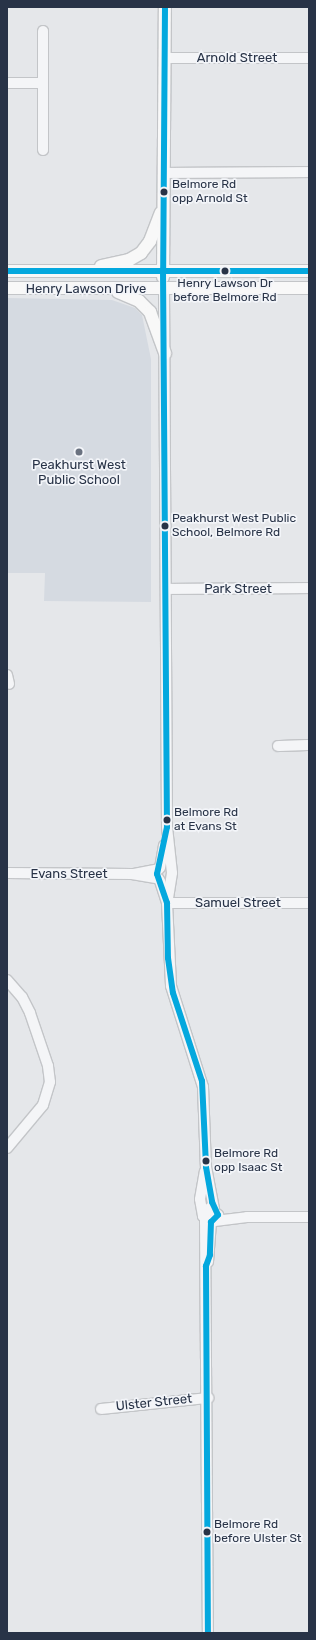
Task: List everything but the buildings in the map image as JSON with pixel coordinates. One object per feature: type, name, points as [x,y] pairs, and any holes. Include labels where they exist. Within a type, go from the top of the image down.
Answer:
[{"type":"main road","points":[[164,289],[163,270],[166,201],[165,7]]},
{"type":"main road","points":[[66,272],[129,260],[141,253],[150,241],[166,201]]},
{"type":"main road","name":"Henry Lawson Drive","points":[[7,271],[309,271]]},
{"type":"main road","name":"Henry Lawson Drive","points":[[7,288],[309,288]]},
{"type":"main road","points":[[111,289],[144,305],[155,322],[165,353]]},
{"type":"street","points":[[43,31],[43,150]]},
{"type":"street","name":"Arnold Street","points":[[165,58],[309,58]]},
{"type":"street","points":[[7,83],[43,83]]},
{"type":"street","points":[[166,173],[309,172]]},
{"type":"street","points":[[164,289],[167,827],[164,874],[172,986],[203,1087],[206,1167],[211,1217],[210,1256],[206,1266],[208,1398],[208,1633]]},
{"type":"street","name":"Park Street","points":[[166,589],[309,588]]},
{"type":"street","points":[[278,746],[309,746]]},
{"type":"street","name":"Evans Street","points":[[7,873],[164,874]]},
{"type":"street","name":"Samuel Street","points":[[167,903],[309,903]]},
{"type":"street","points":[[7,980],[22,997],[30,1013],[48,1066],[50,1082],[43,1105],[7,1148]]},
{"type":"street","points":[[211,1217],[309,1217]]},
{"type":"street","name":"Ulster Street","points":[[101,1409],[208,1398]]},
{"type":"shaded area","name":"Peakhurst West Public School","points":[[7,298],[112,300],[135,308],[142,315],[151,359],[151,602],[44,601],[45,573],[7,573]]},
{"type":"transit line","points":[[165,7],[163,270],[167,827],[157,874],[167,903],[168,958],[173,993],[202,1081],[206,1167],[212,1202],[218,1215],[211,1222],[210,1255],[206,1266],[208,1633]]},
{"type":"transit line","points":[[7,271],[309,271]]},
{"type":"place","name":"Belmore Rd opp Arnold St","points":[[164,192]]},
{"type":"place","name":"Henry Lawson Dr before Belmore Rd","points":[[225,271]]},
{"type":"place","name":"Peakhurst West Public School","points":[[79,452]]},
{"type":"place","name":"Peakhurst West Public School, Belmore Rd","points":[[165,526]]},
{"type":"place","name":"Belmore Rd at Evans St","points":[[167,820]]},
{"type":"place","name":"Belmore Rd opp Isaac St","points":[[206,1161]]},
{"type":"place","name":"Belmore Rd before Ulster St","points":[[207,1532]]}]
